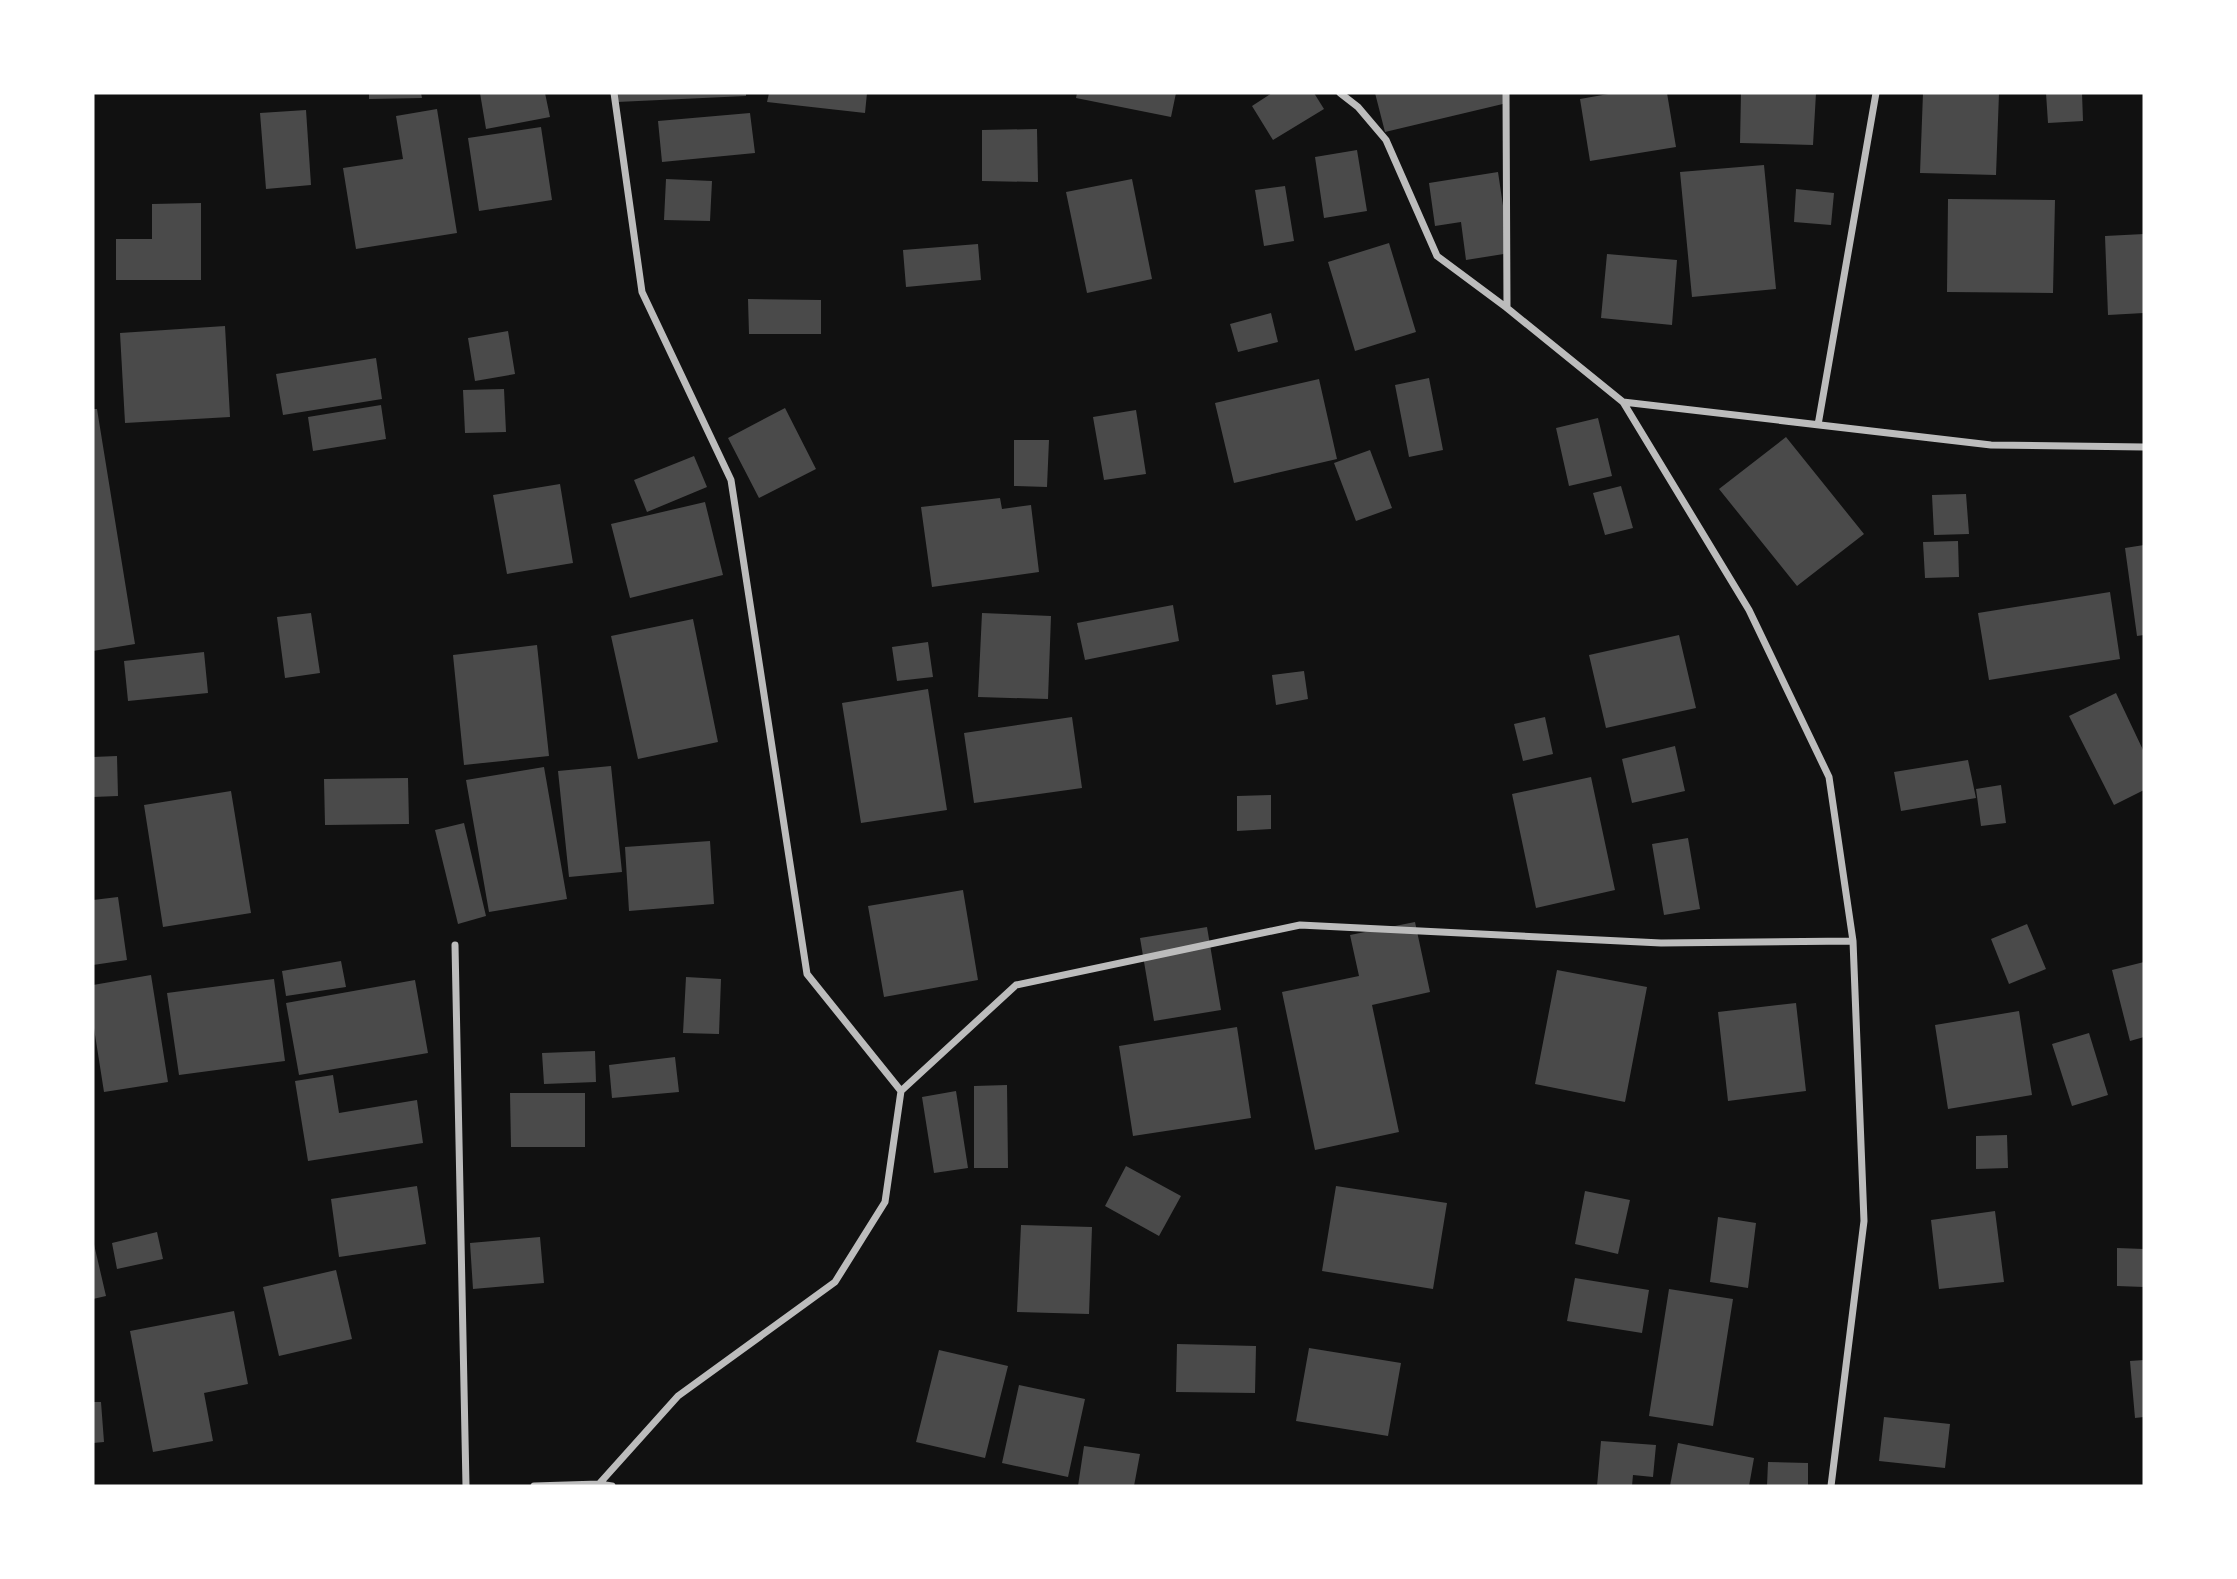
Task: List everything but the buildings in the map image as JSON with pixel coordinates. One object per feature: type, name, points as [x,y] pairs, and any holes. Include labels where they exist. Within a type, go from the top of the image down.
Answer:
[{"type":"street","points":[[614,93],[642,292],[731,480],[807,974],[901,1091]]},
{"type":"street","points":[[1340,93],[1358,107],[1386,140],[1437,256],[1507,308],[1623,402],[1749,610],[1829,777],[1853,941],[1864,1221],[1831,1486]]},
{"type":"street","points":[[1506,93],[1507,308]]},
{"type":"street","points":[[1818,425],[1875,93]]},
{"type":"street","points":[[1623,402],[1991,445],[2144,447]]},
{"type":"street","points":[[599,1484],[678,1396],[835,1282],[885,1202],[901,1091],[1016,985],[1300,925],[1661,943],[1853,941]]},
{"type":"street","points":[[455,945],[466,1486]]},
{"type":"street","points":[[534,1486],[612,1486]]}]
